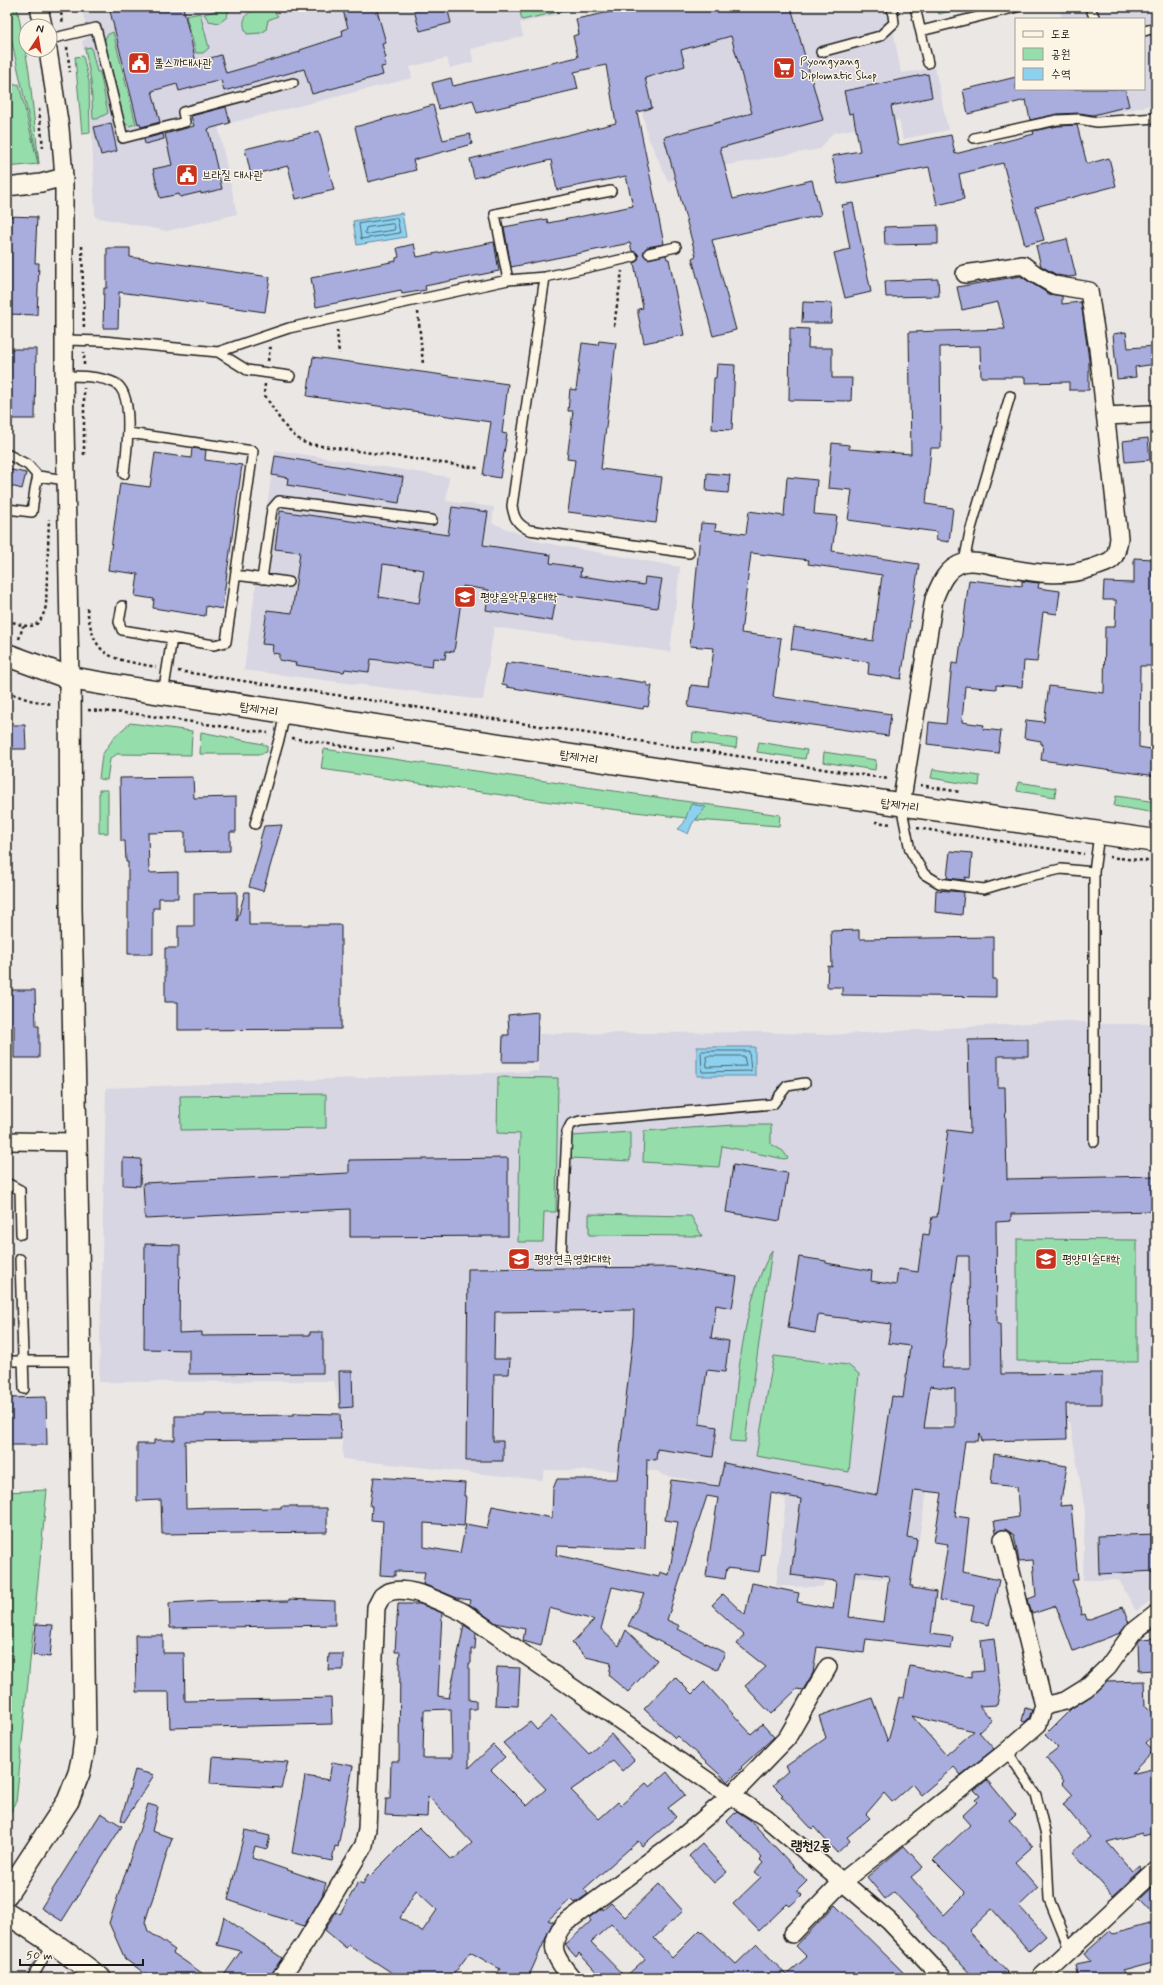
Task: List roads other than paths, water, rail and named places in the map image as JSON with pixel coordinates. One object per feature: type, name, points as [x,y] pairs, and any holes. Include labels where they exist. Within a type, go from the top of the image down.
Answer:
[{"type":"main road","name":"탑제거리","points":[[7,655],[70,678],[163,694],[901,805],[1156,841]]},
{"type":"street","points":[[40,7],[42,18]]},
{"type":"street","points":[[7,1894],[68,1801],[79,1773],[83,1755],[76,1142],[71,909],[70,678],[64,376],[64,176],[60,128],[49,58]]},
{"type":"street","points":[[7,187],[41,183],[64,176]]},
{"type":"street","points":[[901,805],[934,599],[942,579],[952,568],[964,562],[1061,575],[1083,571],[1112,561],[1117,553],[1119,538],[1098,349],[1089,291],[1054,284],[1035,274],[1023,265],[965,274]]},
{"type":"street","points":[[1106,416],[1149,414]]},
{"type":"street","points":[[7,1141],[76,1142]]},
{"type":"street","points":[[792,1934],[843,1880],[1007,1751],[1038,1724],[1044,1706],[1003,1539]]},
{"type":"street","points":[[280,1978],[305,1943],[364,1845],[367,1829],[376,1607],[383,1596],[397,1590],[424,1594],[463,1612],[731,1796],[765,1817],[843,1880],[889,1921],[943,1978]]},
{"type":"street","points":[[1044,1706],[1065,1701],[1086,1688],[1108,1667],[1133,1632],[1156,1614]]},
{"type":"street","points":[[572,1978],[555,1956],[554,1945],[556,1933],[564,1924],[681,1838],[731,1796],[787,1738],[828,1667]]},
{"type":"street","points":[[1040,1978],[1156,1870]]},
{"type":"street","points":[[7,1913],[100,1978]]},
{"type":"lane","points":[[821,52],[880,36],[894,23],[892,7]]},
{"type":"lane","points":[[915,7],[928,63]]},
{"type":"lane","points":[[921,31],[1016,7]]},
{"type":"lane","points":[[1090,7],[1094,18]]},
{"type":"lane","points":[[58,37],[96,28],[123,138],[185,122],[183,112],[293,83]]},
{"type":"lane","points":[[1145,31],[1156,28]]},
{"type":"lane","points":[[974,138],[1057,120],[1079,119],[1097,122],[1156,118]]},
{"type":"lane","points":[[508,280],[495,214],[611,191]]},
{"type":"lane","points":[[649,253],[676,247]]},
{"type":"lane","points":[[64,340],[84,340],[218,352],[289,328],[508,280],[545,277],[633,257]]},
{"type":"lane","points":[[545,277],[512,506],[514,518],[521,526],[529,530],[689,553]]},
{"type":"lane","points":[[218,352],[247,370],[290,376]]},
{"type":"lane","points":[[64,376],[84,376],[116,384],[123,393],[128,414],[129,433],[124,474]]},
{"type":"lane","points":[[964,562],[970,532],[1010,396]]},
{"type":"lane","points":[[122,606],[119,622],[122,630],[214,645],[226,642],[253,451],[129,433]]},
{"type":"lane","points":[[7,454],[28,465],[38,476],[66,480]]},
{"type":"lane","points":[[7,509],[32,512],[38,476]]},
{"type":"lane","points":[[262,578],[272,508],[279,501],[432,520]]},
{"type":"lane","points":[[236,575],[288,582]]},
{"type":"lane","points":[[163,694],[172,638]]},
{"type":"lane","points":[[255,824],[280,736],[285,712]]},
{"type":"lane","points":[[901,805],[910,850],[924,874],[939,883],[984,889],[1021,878],[1061,869],[1094,872]]},
{"type":"lane","points":[[1094,1142],[1094,872],[1099,834]]},
{"type":"lane","points":[[561,1255],[567,1132],[571,1124],[580,1121],[773,1104],[787,1086],[805,1083]]},
{"type":"lane","points":[[7,1183],[20,1190],[21,1234]]},
{"type":"lane","points":[[20,1260],[24,1389]]},
{"type":"lane","points":[[7,1361],[79,1361]]},
{"type":"lane","points":[[1007,1751],[1036,1795],[1046,1836],[1049,1899],[1070,1951]]},
{"type":"lane","points":[[32,1978],[52,1943]]},
{"type":"water","points":[[402,213],[406,237],[357,245],[353,221]]},
{"type":"water","points":[[691,804],[706,807],[692,824],[688,834],[678,829],[684,823]]},
{"type":"water","points":[[697,1047],[755,1047],[755,1076],[697,1076]]},
{"type":"place","name":"뽈스까대사관","points":[[139,63]]},
{"type":"place","name":"Pyongyang Diplomatic Shop","points":[[784,68]]},
{"type":"place","name":"브라질 대사관","points":[[187,175]]},
{"type":"place","name":"평양음악무용대학","points":[[465,597]]},
{"type":"place","name":"평양연극영화대학","points":[[519,1259]]},
{"type":"place","name":"평양미술대학","points":[[1046,1259]]},
{"type":"district","name":"랭천2동","points":[[811,1845]]}]
